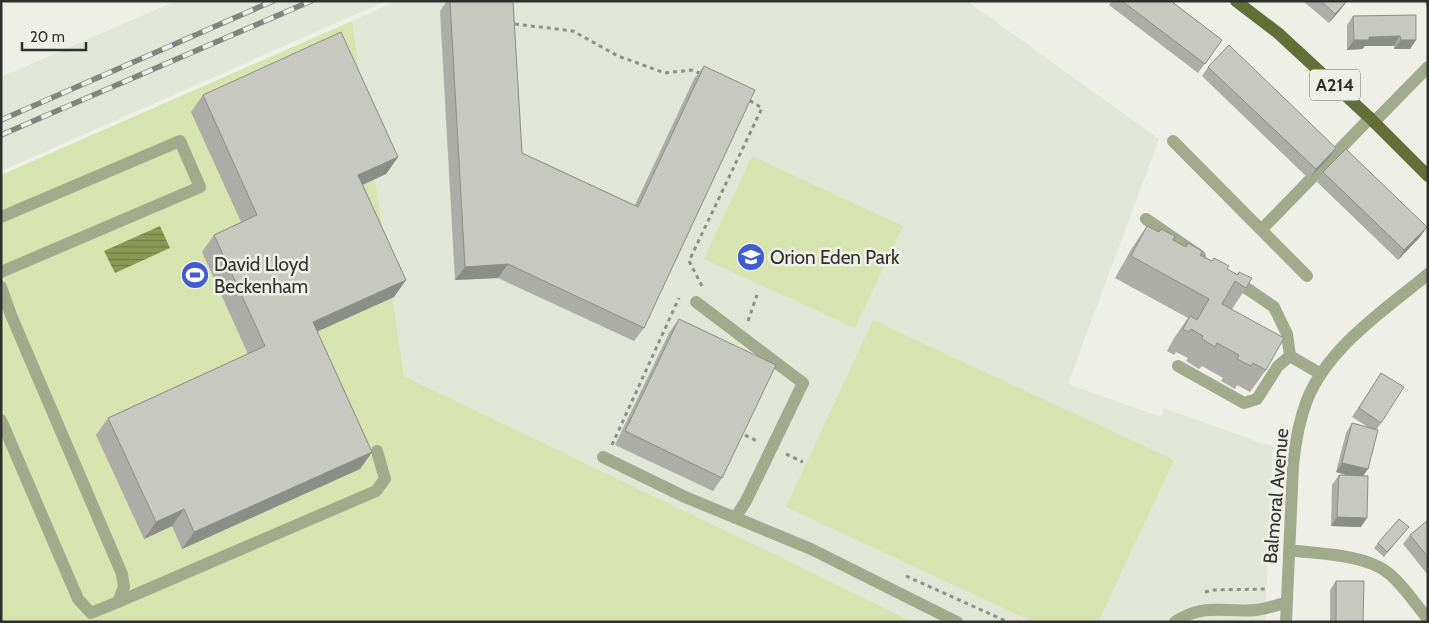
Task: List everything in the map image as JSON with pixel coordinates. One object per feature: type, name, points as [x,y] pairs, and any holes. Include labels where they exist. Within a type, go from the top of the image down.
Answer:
[{"type":"main road","name":"A214","points":[[1236,1],[1278,33],[1372,120],[1428,176]]},
{"type":"street","points":[[1262,229],[1428,67]]},
{"type":"street","points":[[1173,140],[1307,276]]},
{"type":"street","points":[[1,217],[180,141],[200,187],[1,272]]},
{"type":"street","points":[[1146,220],[1210,264]]},
{"type":"street","points":[[1226,274],[1274,307],[1287,334],[1290,356]]},
{"type":"street","name":"Balmoral Avenue","points":[[1286,622],[1293,466],[1301,417],[1308,398],[1321,374],[1355,335],[1428,274]]},
{"type":"street","points":[[1,287],[11,316],[122,574],[124,586],[118,602]]},
{"type":"street","points":[[696,302],[804,383],[746,501],[735,518]]},
{"type":"street","points":[[1290,356],[1321,374]]},
{"type":"street","points":[[1178,366],[1244,403],[1257,399],[1278,366],[1290,356]]},
{"type":"street","points":[[1,420],[78,599],[91,613],[376,491],[385,479],[377,451]]},
{"type":"street","points":[[607,452],[685,497],[811,549],[957,622]]},
{"type":"street","points":[[1289,550],[1348,558],[1374,564],[1396,580],[1428,619]]},
{"type":"street","points":[[1174,622],[1184,615],[1199,610],[1256,610],[1287,602]]},
{"type":"path","points":[[515,24],[573,31],[618,56],[665,73],[691,70],[708,77]]},
{"type":"path","points":[[607,452],[623,425],[681,294],[696,302],[702,287],[689,261],[762,108],[740,94]]},
{"type":"shaded area","points":[[176,1],[386,1],[1,171],[1,77]]},
{"type":"shaded area","name":"Orion Eden Park","points":[[397,1],[967,1],[1159,139],[1068,384],[1161,417],[1164,408],[1264,444],[1273,445],[1265,622],[912,622],[404,376],[352,21]]},
{"type":"shaded area","name":"David Lloyd Beckenham","points":[[352,21],[404,376],[912,622],[1,622],[1,175]]},
{"type":"shaded area","points":[[752,156],[903,226],[855,328],[704,259]]},
{"type":"shaded area","points":[[160,226],[170,248],[115,273],[104,251]]},
{"type":"shaded area","points":[[873,320],[1174,460],[1098,622],[1033,622],[786,507]]},
{"type":"building","points":[[450,1],[513,1],[522,153],[638,207],[704,66],[755,90],[644,328],[508,264],[465,267]]},
{"type":"building","points":[[1122,1],[1171,1],[1222,40],[1205,64]]},
{"type":"building","points":[[1321,1],[1347,1],[1335,14]]},
{"type":"building","points":[[1416,15],[1416,40],[1401,40],[1400,36],[1369,37],[1369,40],[1354,40],[1353,16]]},
{"type":"building","points":[[341,32],[398,157],[358,175],[406,280],[313,322],[372,452],[194,532],[184,509],[156,522],[108,418],[265,346],[214,235],[257,215],[203,95]]},
{"type":"building","points":[[1229,45],[1336,148],[1316,169],[1208,67]]},
{"type":"building","points":[[1346,149],[1427,227],[1404,250],[1323,172]]},
{"type":"building","points":[[1147,226],[1159,232],[1161,229],[1175,236],[1173,240],[1186,247],[1188,243],[1202,251],[1200,255],[1212,261],[1214,258],[1229,266],[1227,269],[1238,275],[1239,272],[1252,278],[1246,288],[1235,281],[1222,304],[1284,338],[1266,370],[1253,363],[1251,366],[1237,359],[1239,355],[1217,343],[1215,347],[1202,339],[1203,336],[1191,329],[1189,332],[1183,329],[1190,316],[1197,320],[1209,299],[1131,256]]},
{"type":"building","points":[[679,319],[776,365],[722,478],[625,431]]},
{"type":"building","points":[[1381,373],[1404,387],[1381,423],[1359,408]]},
{"type":"building","points":[[1352,423],[1378,430],[1368,469],[1342,463]]},
{"type":"building","points":[[1339,475],[1368,476],[1367,518],[1337,517]]},
{"type":"building","points":[[1399,519],[1409,527],[1387,552],[1378,543]]},
{"type":"building","points":[[1428,520],[1428,557],[1410,535]]},
{"type":"building","points":[[1336,581],[1364,581],[1363,622],[1336,622]]},
{"type":"railway","points":[[1,120],[273,1]]},
{"type":"railway","points":[[1,135],[311,1]]},
{"type":"place","name":"Orion Eden Park","points":[[751,257]]},
{"type":"place","name":"David Lloyd Beckenham","points":[[195,275]]}]
